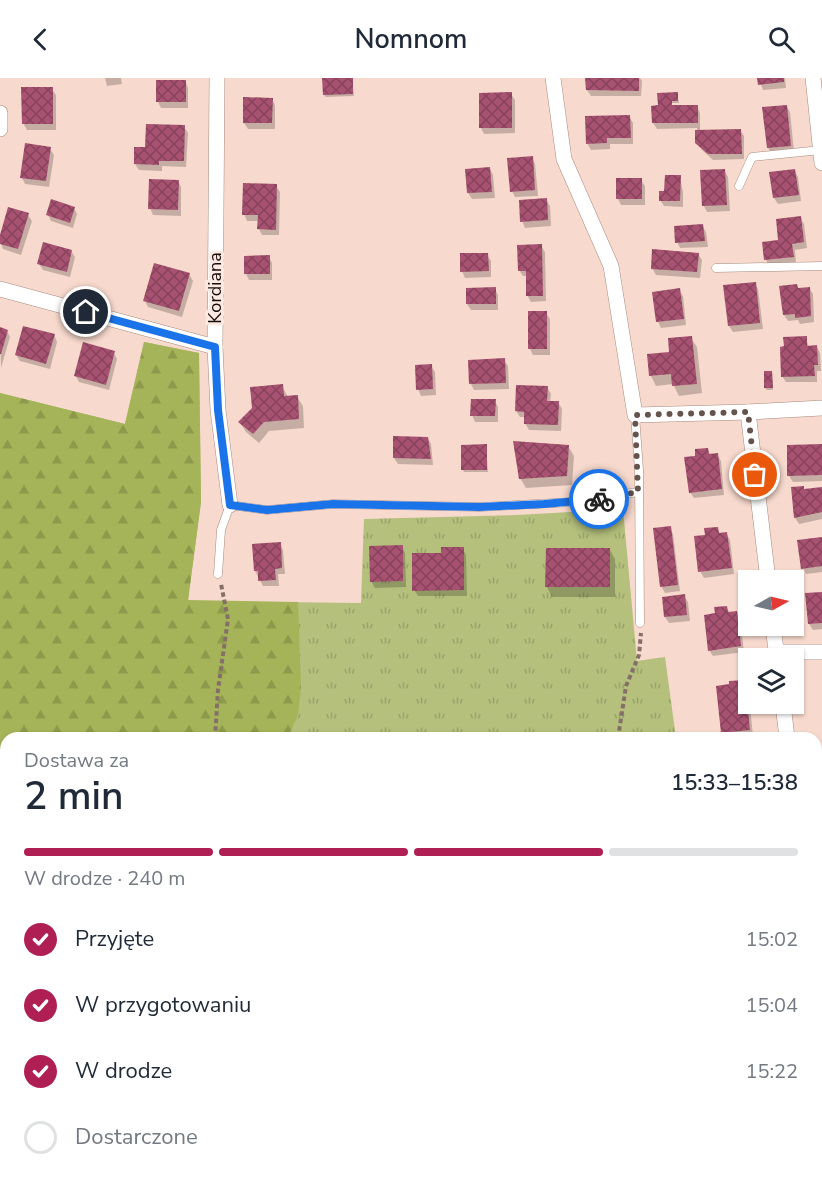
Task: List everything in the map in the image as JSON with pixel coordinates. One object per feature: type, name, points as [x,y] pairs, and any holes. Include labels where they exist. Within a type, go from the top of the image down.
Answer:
[{"type":"street","name":"Kordiana","points":[[0,289],[215,347],[217,78]]},
{"type":"street","points":[[553,78],[564,159],[611,266],[635,415],[822,408]]},
{"type":"street","points":[[813,78],[821,156]]},
{"type":"street","points":[[0,113],[0,129]]},
{"type":"street","points":[[215,347],[218,410],[230,505]]},
{"type":"street","points":[[748,412],[767,570]]},
{"type":"street","points":[[804,653],[822,652]]},
{"type":"street","points":[[784,714],[786,732]]},
{"type":"lane","points":[[739,186],[752,157],[821,156]]},
{"type":"lane","points":[[716,268],[822,266]]},
{"type":"lane","points":[[635,415],[640,623]]},
{"type":"lane","points":[[218,574],[220,530],[230,505],[267,510],[333,504],[490,506],[573,502],[638,492]]},
{"type":"path","points":[[215,732],[219,679],[228,619],[225,596],[218,574]]},
{"type":"path","points":[[619,732],[626,686],[639,655],[640,623]]},
{"type":"green space","points":[[144,342],[199,353],[201,502],[188,601],[361,603],[364,519],[517,515],[623,509],[637,661],[665,657],[675,732],[0,732],[0,393],[125,424]]},
{"type":"green space","points":[[144,342],[199,353],[201,502],[188,600],[298,602],[301,688],[298,715],[291,732],[0,732],[0,393],[125,424]]},
{"type":"building","points":[[322,78],[353,78],[353,94],[323,95]]},
{"type":"building","points":[[585,78],[639,78],[639,91],[586,90]]},
{"type":"building","points":[[757,78],[784,78],[784,82],[758,85]]},
{"type":"building","points":[[156,80],[186,80],[186,102],[156,102]]},
{"type":"building","points":[[21,87],[53,87],[53,124],[22,124]]},
{"type":"building","points":[[512,92],[512,128],[479,128],[479,93]]},
{"type":"building","points":[[678,92],[678,101],[672,101],[672,105],[698,105],[698,123],[652,123],[651,106],[658,105],[657,93]]},
{"type":"building","points":[[243,97],[273,98],[272,123],[243,123]]},
{"type":"building","points":[[787,105],[791,146],[767,148],[762,107]]},
{"type":"building","points":[[630,115],[631,138],[607,138],[607,143],[586,144],[585,116]]},
{"type":"building","points":[[146,124],[185,125],[184,161],[159,161],[159,165],[134,164],[134,147],[145,147]]},
{"type":"building","points":[[741,129],[742,154],[708,154],[695,143],[695,130]]},
{"type":"building","points":[[25,143],[51,147],[46,181],[20,178]]},
{"type":"building","points":[[533,156],[535,190],[510,192],[507,158]]},
{"type":"building","points":[[490,167],[492,192],[467,193],[465,169]]},
{"type":"building","points":[[725,169],[727,205],[702,206],[700,170]]},
{"type":"building","points":[[795,169],[799,195],[773,198],[769,172]]},
{"type":"building","points":[[665,175],[681,175],[680,201],[659,201],[659,191],[664,191]]},
{"type":"building","points":[[616,178],[642,178],[642,199],[616,199]]},
{"type":"building","points":[[149,179],[179,180],[178,210],[148,209]]},
{"type":"building","points":[[243,183],[277,184],[276,230],[257,229],[258,215],[242,215]]},
{"type":"building","points":[[547,198],[548,220],[520,222],[519,200]]},
{"type":"building","points":[[51,199],[75,207],[70,223],[46,215]]},
{"type":"building","points":[[8,207],[29,213],[18,249],[0,244],[0,235]]},
{"type":"building","points":[[801,216],[804,242],[792,244],[794,257],[764,260],[762,242],[778,240],[776,219]]},
{"type":"building","points":[[703,224],[705,241],[675,243],[674,226]]},
{"type":"building","points":[[43,242],[72,250],[67,272],[37,264]]},
{"type":"building","points":[[542,244],[543,296],[526,296],[526,271],[518,271],[517,245]]},
{"type":"building","points":[[652,249],[699,253],[697,272],[651,269]]},
{"type":"building","points":[[460,253],[488,253],[489,271],[460,272]]},
{"type":"building","points":[[270,255],[270,274],[244,274],[244,256]]},
{"type":"building","points":[[154,263],[190,273],[179,311],[143,301]]},
{"type":"building","points":[[756,282],[760,323],[728,326],[723,285]]},
{"type":"building","points":[[797,284],[798,288],[810,287],[811,316],[795,318],[795,314],[783,315],[779,286]]},
{"type":"building","points":[[496,287],[496,304],[466,304],[466,288]]},
{"type":"building","points":[[680,288],[684,319],[656,322],[652,292]]},
{"type":"building","points":[[528,311],[547,311],[547,349],[528,349]]},
{"type":"building","points":[[23,326],[55,334],[46,364],[15,355]]},
{"type":"building","points":[[0,327],[8,330],[1,354],[0,354]]},
{"type":"building","points":[[692,336],[697,384],[672,386],[671,374],[649,376],[647,354],[669,352],[668,338]]},
{"type":"building","points":[[807,336],[807,346],[817,345],[818,365],[814,365],[815,376],[781,377],[780,347],[784,346],[783,337]]},
{"type":"building","points":[[83,342],[115,351],[106,385],[74,376]]},
{"type":"building","points":[[505,358],[506,383],[469,384],[468,360]]},
{"type":"building","points":[[432,364],[433,389],[416,390],[415,365]]},
{"type":"building","points":[[764,371],[772,371],[773,388],[764,388]]},
{"type":"building","points":[[283,384],[284,396],[298,395],[299,419],[264,422],[253,434],[238,422],[252,408],[250,387]]},
{"type":"building","points":[[516,385],[548,386],[547,401],[559,401],[558,425],[524,424],[524,412],[515,411]]},
{"type":"building","points":[[471,399],[496,399],[495,416],[470,416]]},
{"type":"building","points":[[393,436],[428,437],[431,459],[393,458]]},
{"type":"building","points":[[513,441],[569,445],[567,476],[519,479]]},
{"type":"building","points":[[487,444],[487,470],[461,470],[461,445]]},
{"type":"building","points":[[822,444],[822,475],[787,476],[787,445]]},
{"type":"building","points":[[708,448],[709,454],[718,453],[722,489],[689,493],[684,457],[695,456],[695,449]]},
{"type":"building","points":[[804,486],[804,489],[822,487],[822,512],[794,518],[791,487]]},
{"type":"building","points":[[671,526],[678,585],[660,587],[653,528]]},
{"type":"building","points":[[718,527],[719,533],[727,532],[732,568],[698,572],[694,536],[705,535],[704,528]]},
{"type":"building","points":[[822,537],[822,566],[801,569],[797,540]]},
{"type":"building","points":[[281,542],[282,568],[275,569],[276,580],[258,581],[258,571],[254,571],[252,544]]},
{"type":"building","points":[[403,545],[403,581],[370,582],[369,546]]},
{"type":"building","points":[[441,547],[464,547],[464,590],[412,591],[412,553],[441,553]]},
{"type":"building","points":[[546,548],[610,548],[610,587],[545,587]]},
{"type":"building","points":[[822,592],[822,623],[808,624],[805,593]]},
{"type":"building","points":[[685,594],[687,615],[664,617],[662,597]]},
{"type":"building","points":[[727,606],[728,612],[737,611],[738,636],[741,646],[708,651],[704,615],[715,613],[714,607]]},
{"type":"building","points":[[738,680],[738,714],[748,714],[750,730],[721,732],[716,686],[729,684],[729,681]]},
{"type":"way so far","points":[[599,499],[638,492],[639,470],[635,415],[748,412],[755,475]]},
{"type":"route","points":[[86,312],[215,347],[218,410],[230,505],[267,510],[333,504],[480,507],[599,499]]}]
